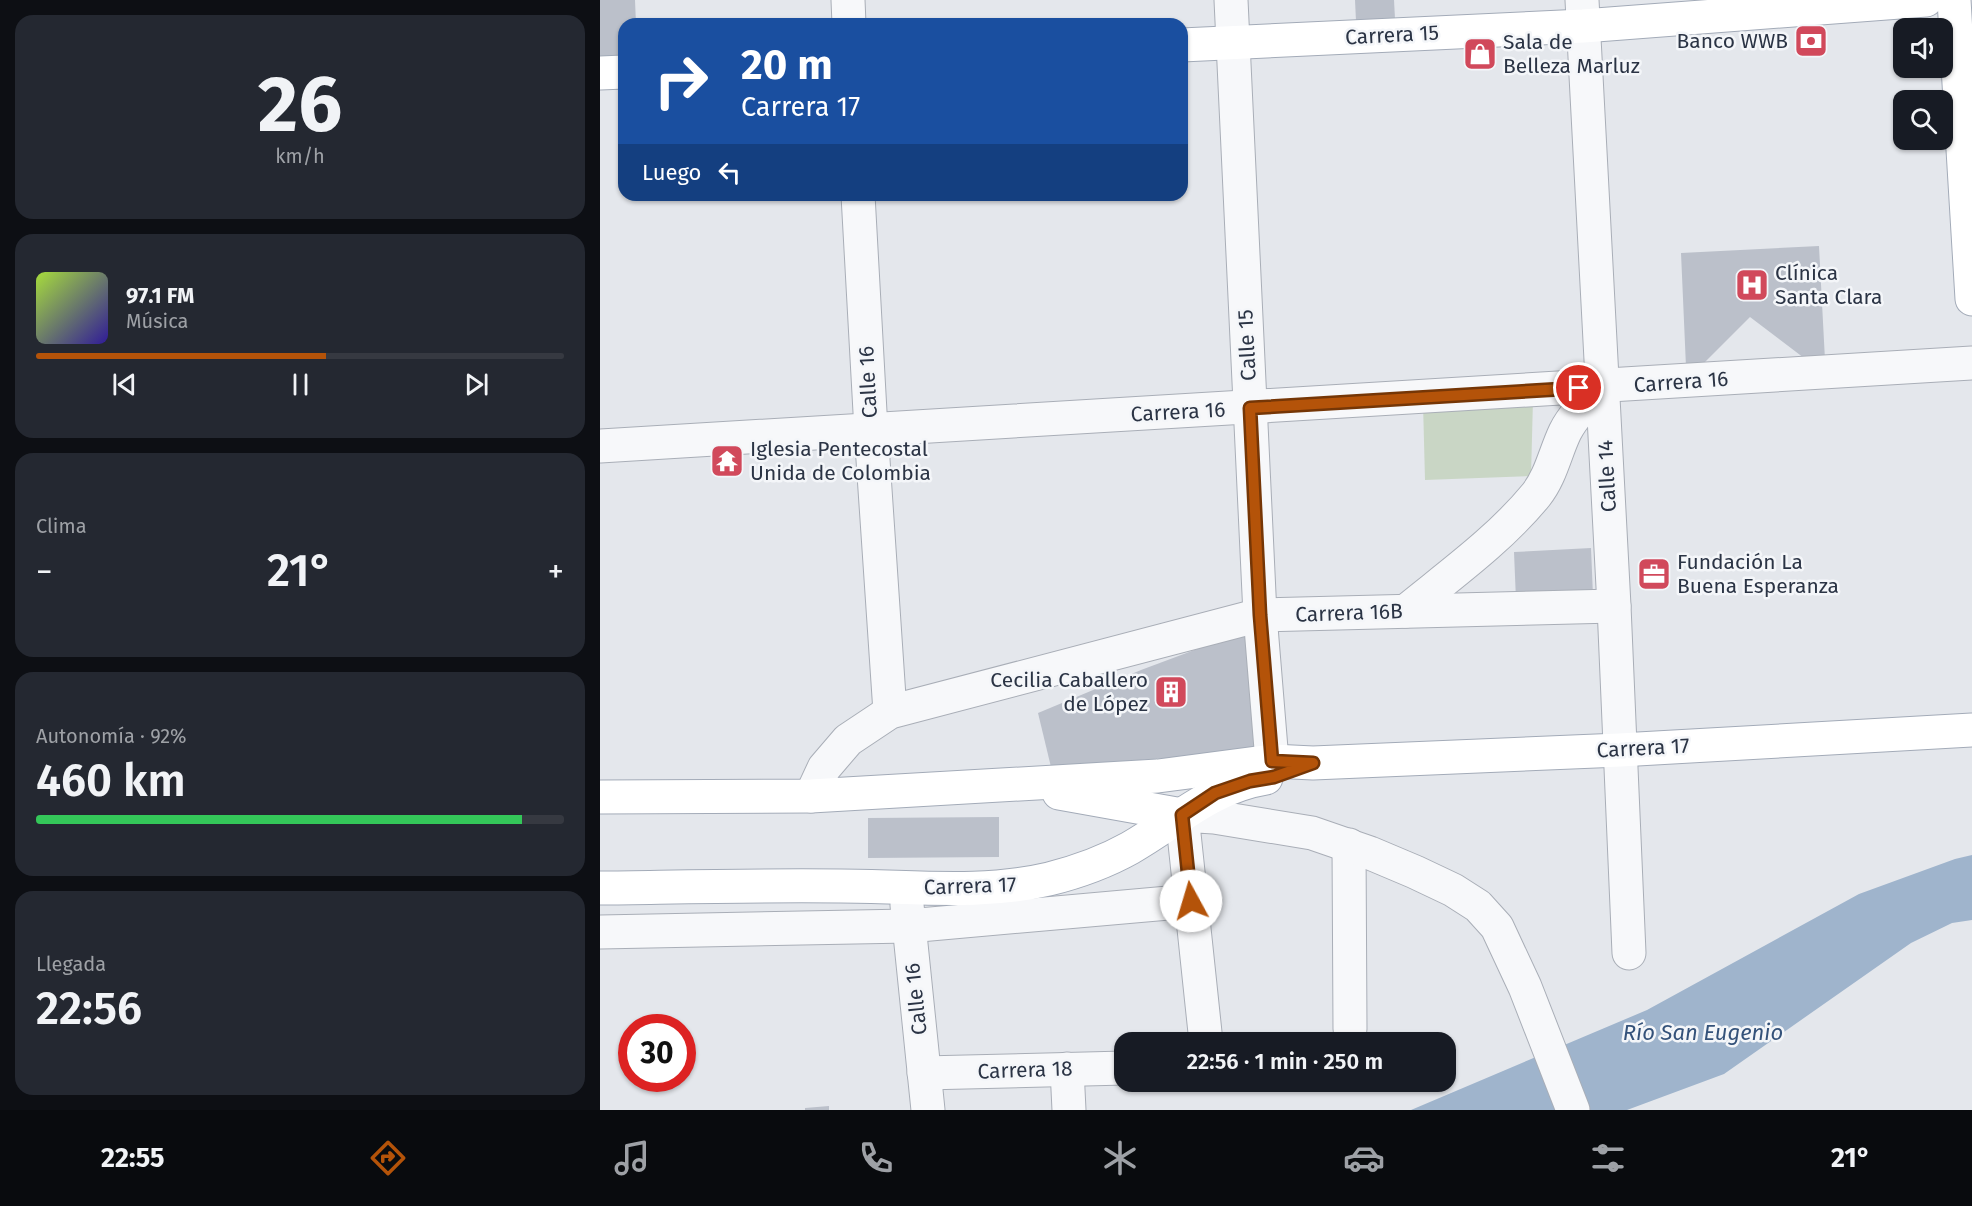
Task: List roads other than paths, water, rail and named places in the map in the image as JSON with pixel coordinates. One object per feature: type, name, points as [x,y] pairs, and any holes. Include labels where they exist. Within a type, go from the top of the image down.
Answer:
[{"type":"main road","name":"Carrera 15","points":[[1188,45],[1233,43],[1583,13],[1926,0]]},
{"type":"main road","points":[[1954,0],[1972,299]]},
{"type":"main road","points":[[600,73],[618,72]]},
{"type":"main road","name":"Carrera 17","points":[[600,797],[811,796],[1158,776],[1272,761],[1313,763],[1620,750],[1972,730]]},
{"type":"main road","name":"Carrera 17","points":[[600,888],[843,886],[987,888],[1020,885],[1075,872],[1108,859],[1215,793],[1250,781],[1274,777],[1313,763]]},
{"type":"main road","points":[[1007,784],[1182,815]]},
{"type":"street","points":[[848,0],[849,18]]},
{"type":"street","name":"Calle 15","points":[[1231,0],[1260,615],[1272,761]]},
{"type":"street","name":"Calle 14","points":[[1583,13],[1614,606],[1629,953]]},
{"type":"street","name":"Calle 16","points":[[858,201],[890,712]]},
{"type":"street","name":"Carrera 16","points":[[600,446],[1972,363]]},
{"type":"street","points":[[1406,611],[1492,540],[1537,494],[1552,468],[1564,434],[1573,418],[1603,387]]},
{"type":"street","name":"Carrera 16B","points":[[811,796],[824,768],[848,740],[890,712],[1260,615],[1614,606]]},
{"type":"street","points":[[1205,1032],[1182,815],[1312,832],[1388,860],[1453,890],[1478,906],[1497,927],[1525,987],[1573,1110]]},
{"type":"street","points":[[1349,845],[1350,1029]]},
{"type":"street","name":"Calle 16","points":[[906,888],[928,1110]]},
{"type":"street","points":[[600,932],[908,926],[1191,901]]},
{"type":"street","name":"Carrera 18","points":[[924,1074],[1114,1068]]},
{"type":"street","points":[[1067,1069],[1069,1110]]},
{"type":"water","name":"Río San Eugenio","points":[[1972,855],[1972,920],[1952,923],[1911,943],[1724,1074],[1627,1110],[1411,1110],[1647,1010],[1859,894]]},
{"type":"place","name":"Banco WWB","points":[[1811,41]]},
{"type":"place","name":"Sala de Belleza Marluz","points":[[1480,54]]},
{"type":"place","name":"Clínica Santa Clara","points":[[1752,285]]},
{"type":"place","name":"Iglesia Pentecostal Unida de Colombia","points":[[727,461]]},
{"type":"place","name":"Fundación La Buena Esperanza","points":[[1654,574]]},
{"type":"place","name":"Cecilia Caballero de López","points":[[1171,692]]}]
